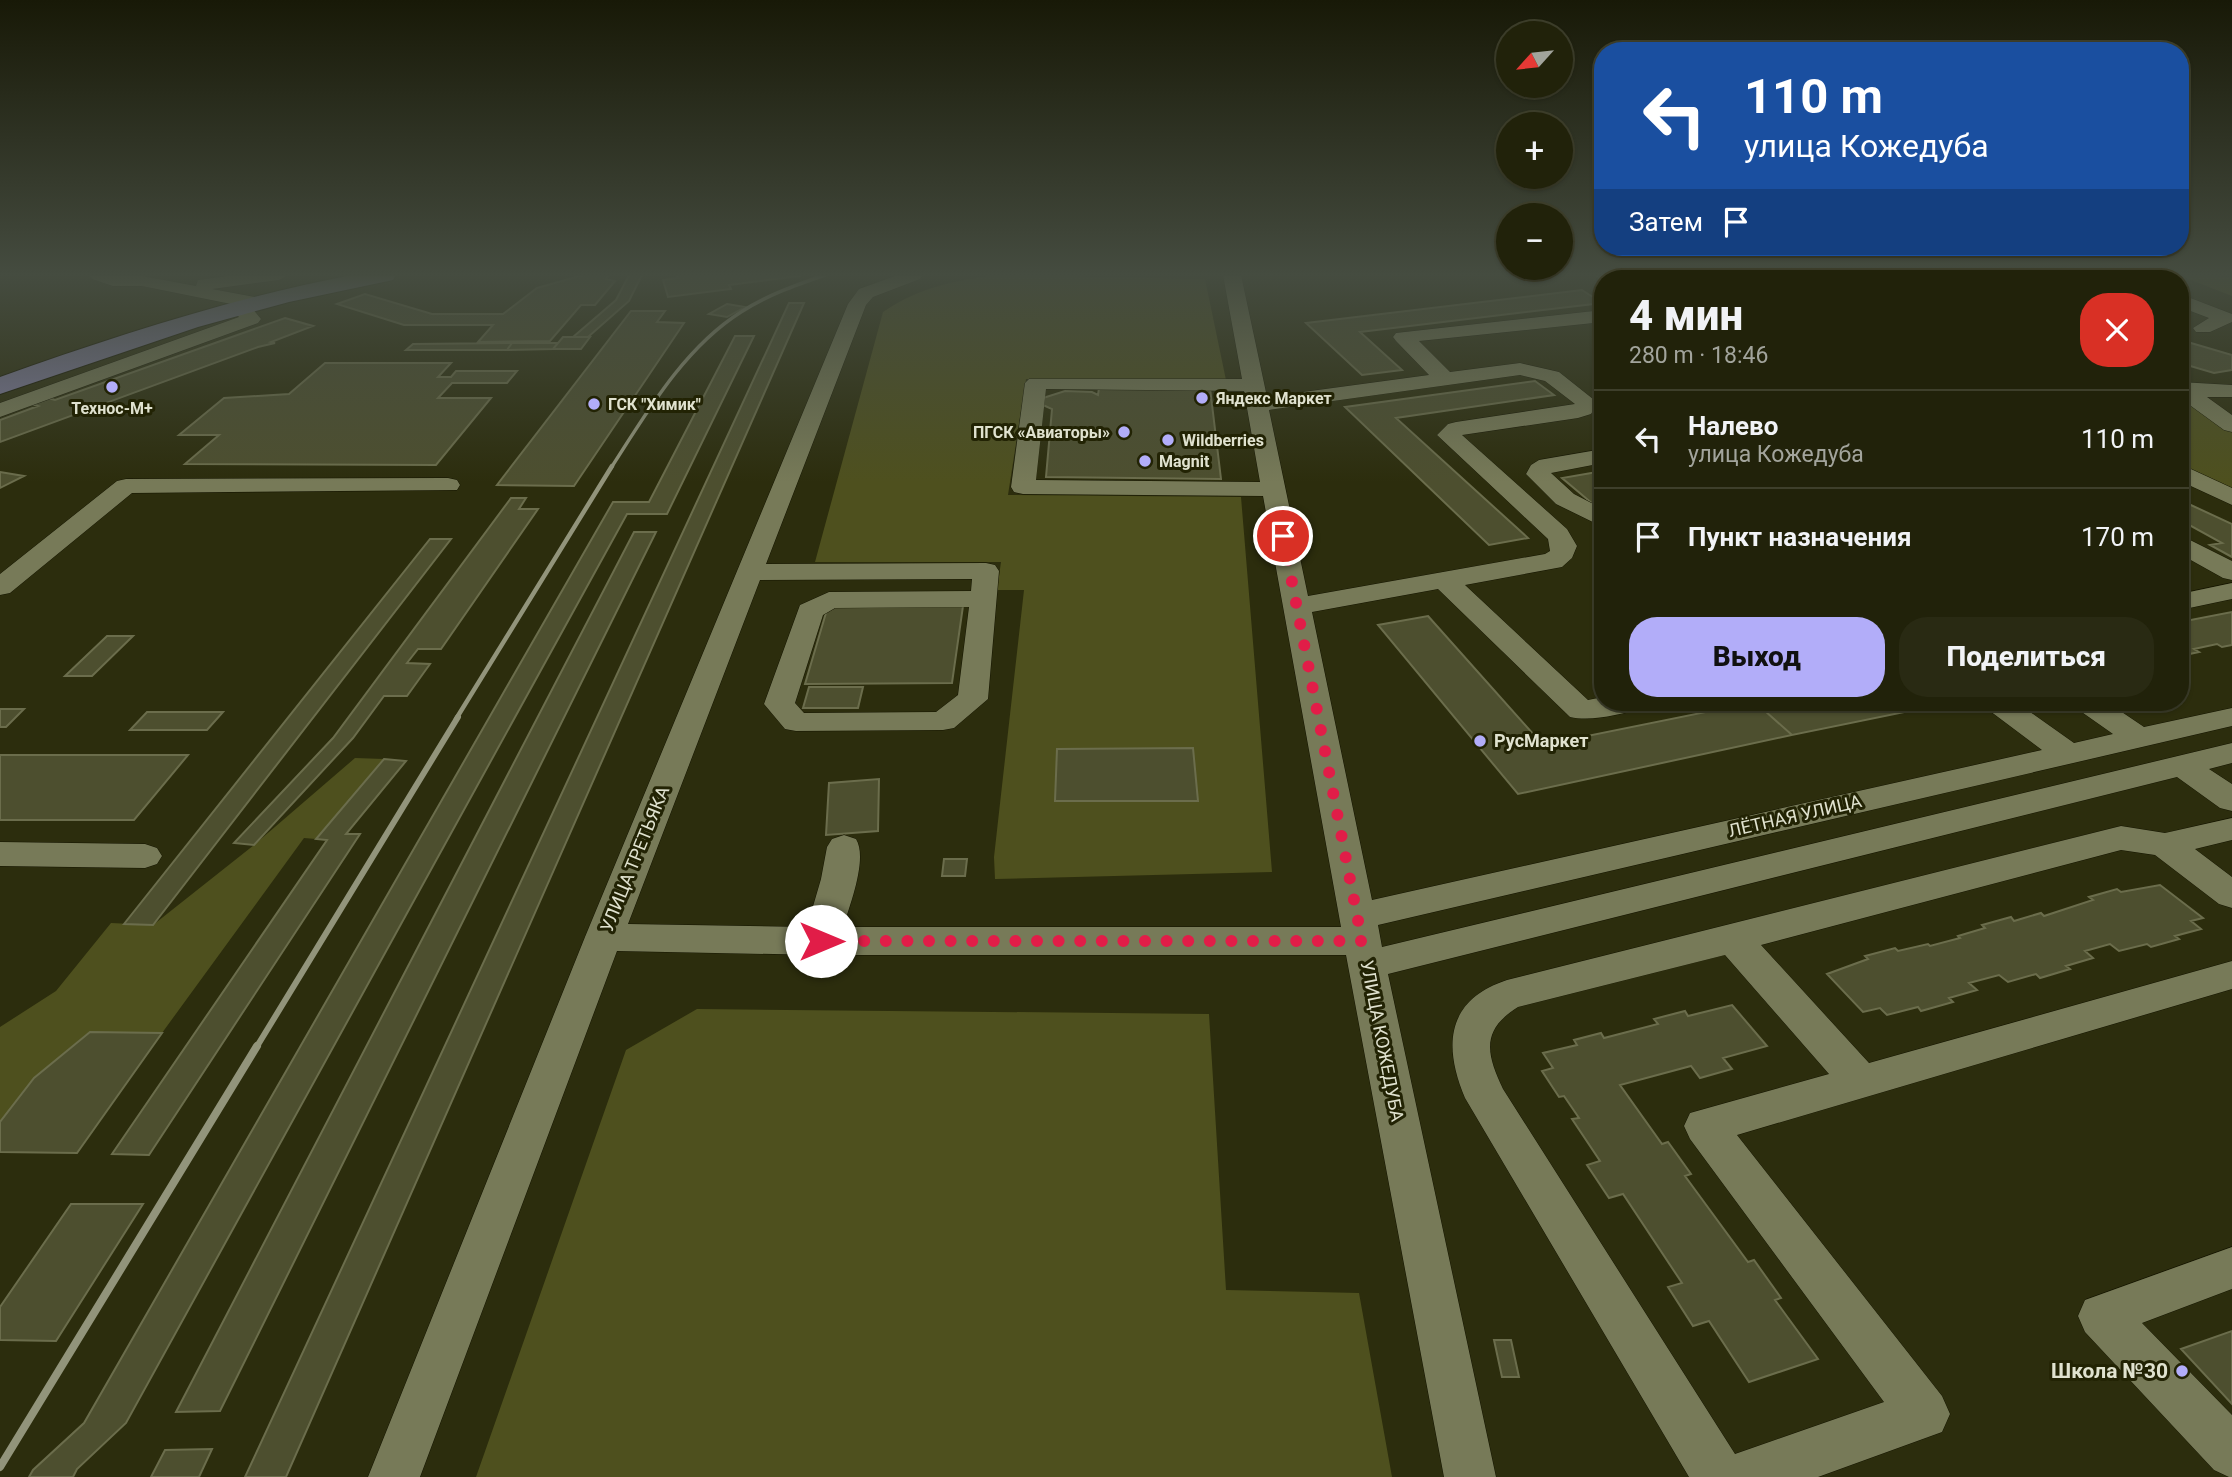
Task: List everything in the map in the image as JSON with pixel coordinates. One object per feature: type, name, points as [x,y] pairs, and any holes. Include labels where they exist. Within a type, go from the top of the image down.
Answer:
[{"type":"main road","points":[[0,386],[115,344]]},
{"type":"street","points":[[0,410],[182,344]]},
{"type":"street","name":"УЛИЦА ТРЕТЬЯКА","points":[[394,1477],[604,937],[841,344]]},
{"type":"street","name":"УЛИЦА КОЖЕДУБА","points":[[1246,344],[1470,1477]]},
{"type":"street","points":[[1410,344],[1445,379]]},
{"type":"street","points":[[1274,489],[1023,487],[1036,383],[1256,395],[1445,379],[1520,369],[1538,370],[1552,376],[1587,403],[1587,407],[1578,411],[1449,432],[1451,438],[1548,524],[1565,543],[1564,551],[1553,561],[1297,606]]},
{"type":"street","points":[[2189,389],[2232,391]]},
{"type":"street","points":[[2189,394],[2232,425]]},
{"type":"street","points":[[1594,458],[1547,465],[1539,470],[1538,474],[1565,499],[1594,513]]},
{"type":"street","points":[[2189,476],[2232,498]]},
{"type":"street","points":[[0,587],[126,486],[448,485]]},
{"type":"street","points":[[1548,524],[1594,517]]},
{"type":"street","points":[[2189,548],[2232,572]]},
{"type":"street","points":[[750,572],[986,570],[984,599],[973,699],[943,721],[796,722],[779,704],[810,611],[829,600],[984,599]]},
{"type":"street","points":[[1444,580],[1581,710],[1594,708]]},
{"type":"street","points":[[2189,600],[2232,591]]},
{"type":"street","points":[[2009,711],[2068,754]]},
{"type":"street","points":[[2100,711],[2139,738]]},
{"type":"street","name":"ЛЁТНАЯ УЛИЦА","points":[[1362,941],[2068,754],[2232,716]]},
{"type":"street","name":"ЛЁТНАЯ УЛИЦА","points":[[604,937],[821,941],[1362,941],[2232,753]]},
{"type":"street","points":[[2182,765],[2232,800]]},
{"type":"street","points":[[2232,829],[2165,845],[2121,838],[1507,995],[1490,1003],[1479,1014],[1472,1029],[1470,1050],[1474,1072],[1486,1098],[1744,1476],[1924,1414],[1705,1126],[2232,975]]},
{"type":"street","points":[[2165,845],[2232,895]]},
{"type":"street","points":[[821,941],[839,879],[844,847]]},
{"type":"street","points":[[0,855],[145,856]]},
{"type":"street","points":[[1733,939],[1861,1082]]},
{"type":"street","points":[[2232,1268],[2102,1315],[2232,1452]]},
{"type":"shaded area","points":[[874,344],[1218,344],[1226,380],[1026,379],[1008,495],[1241,497],[1272,872],[995,879],[994,857],[1024,590],[997,590],[1001,562],[815,562]]},
{"type":"shaded area","points":[[2189,401],[2232,431],[2232,493],[2189,470]]},
{"type":"shaded area","points":[[355,758],[384,759],[316,839],[304,838],[162,1033],[89,1032],[34,1078],[0,1122],[0,1027],[56,991],[111,923],[153,925],[254,845]]},
{"type":"shaded area","points":[[697,1009],[1209,1014],[1226,1290],[1359,1293],[1392,1477],[476,1477],[626,1050]]},
{"type":"building","points":[[212,344],[271,344],[0,442],[0,420],[38,406],[31,404],[48,398],[55,400]]},
{"type":"building","points":[[413,344],[511,344],[507,350],[406,350]]},
{"type":"building","points":[[511,344],[557,344],[553,349],[507,350]]},
{"type":"building","points":[[557,344],[585,344],[581,349],[553,349]]},
{"type":"building","name":"ГСК \"Химик\"","points":[[606,344],[670,344],[574,486],[497,485]]},
{"type":"building","points":[[731,344],[750,344],[667,514],[627,514],[126,1423],[77,1469],[73,1477],[29,1477],[33,1470],[84,1423],[613,502],[649,502]]},
{"type":"building","points":[[770,344],[786,344],[286,1477],[245,1477]]},
{"type":"building","points":[[1329,344],[1373,344],[1402,370],[1362,375]]},
{"type":"building","points":[[2189,344],[2232,355],[2232,370],[2214,373],[2189,366]]},
{"type":"building","points":[[325,363],[451,363],[438,377],[451,377],[456,371],[517,371],[507,383],[452,383],[438,398],[491,398],[436,465],[185,464],[219,435],[179,435],[224,398],[289,394]]},
{"type":"building","points":[[1535,381],[1554,395],[1396,418],[1528,538],[1489,545],[1345,407]]},
{"type":"building","points":[[1099,388],[1210,388],[1221,479],[1046,477],[1052,409],[1043,405],[1043,398],[1065,391],[1092,392],[1098,395]]},
{"type":"building","points":[[0,472],[24,476],[0,488]]},
{"type":"building","points":[[1594,473],[1594,505],[1562,478]]},
{"type":"building","points":[[511,498],[526,498],[519,509],[538,509],[441,649],[418,649],[407,663],[430,664],[407,696],[384,696],[353,738],[254,845],[234,843],[333,738]]},
{"type":"building","points":[[2189,504],[2232,524],[2232,557],[2210,545],[2222,543],[2189,525]]},
{"type":"building","points":[[634,532],[656,532],[220,1411],[176,1412]]},
{"type":"building","points":[[430,539],[451,539],[153,925],[124,924]]},
{"type":"building","points":[[828,606],[963,606],[952,683],[805,684]]},
{"type":"building","points":[[2232,612],[2232,645],[2222,647],[2217,644],[2194,649],[2199,652],[2189,654],[2189,620]]},
{"type":"building","points":[[1428,616],[1543,745],[1711,711],[1765,711],[1792,735],[1518,794],[1378,625]]},
{"type":"building","points":[[107,636],[133,636],[92,676],[65,676]]},
{"type":"building","points":[[809,687],[863,687],[858,708],[803,708]]},
{"type":"building","points":[[0,709],[24,709],[6,727],[0,727]]},
{"type":"building","points":[[1765,711],[1910,711],[1792,735]]},
{"type":"building","points":[[147,712],[223,712],[207,730],[130,730]]},
{"type":"building","points":[[1193,748],[1198,801],[1055,801],[1057,749]]},
{"type":"building","points":[[0,755],[188,755],[134,820],[0,820]]},
{"type":"building","points":[[384,759],[406,761],[346,834],[360,834],[149,1155],[112,1154],[327,840],[316,839]]},
{"type":"building","points":[[879,779],[878,831],[826,835],[829,783]]},
{"type":"building","points":[[944,859],[967,859],[965,876],[942,876]]},
{"type":"building","points":[[2160,885],[2203,918],[2191,921],[2201,929],[2175,936],[2179,939],[2151,947],[2147,944],[2119,951],[2110,944],[2085,951],[2093,958],[2066,966],[2070,969],[2040,978],[2036,974],[2008,982],[1999,975],[1969,983],[1977,990],[1949,998],[1953,1002],[1921,1011],[1918,1007],[1887,1015],[1880,1008],[1863,1012],[1827,974],[1868,959],[1865,956],[1895,948],[1898,951],[1928,944],[1930,946],[1960,938],[1958,936],[1985,928],[1982,925],[2011,917],[2014,921],[2041,913],[2044,916],[2093,900],[2089,897],[2117,889],[2121,892]]},
{"type":"building","points":[[1732,1005],[1767,1046],[1723,1058],[1732,1069],[1700,1078],[1691,1066],[1620,1085],[1662,1144],[1668,1142],[1691,1174],[1685,1176],[1748,1262],[1754,1260],[1781,1298],[1775,1300],[1818,1359],[1749,1382],[1709,1321],[1693,1326],[1668,1287],[1682,1283],[1623,1194],[1609,1198],[1587,1165],[1600,1161],[1572,1119],[1579,1118],[1564,1096],[1559,1097],[1542,1071],[1553,1068],[1543,1053],[1577,1045],[1574,1040],[1601,1033],[1604,1038],[1658,1024],[1654,1019],[1685,1011],[1688,1016]]},
{"type":"building","points":[[90,1032],[162,1033],[77,1153],[0,1152],[0,1122],[34,1078]]},
{"type":"building","points":[[71,1204],[143,1204],[56,1341],[0,1340],[0,1307]]},
{"type":"building","points":[[2232,1331],[2232,1404],[2181,1349]]},
{"type":"building","points":[[1494,1340],[1511,1340],[1519,1377],[1502,1377]]},
{"type":"building","points":[[212,1449],[199,1477],[151,1477],[165,1450]]},
{"type":"railway","points":[[611,468],[668,382],[702,344]]},
{"type":"railway","points":[[456,719],[612,466]]},
{"type":"railway","points":[[256,1048],[458,717]]},
{"type":"railway","points":[[0,1467],[257,1046]]},
{"type":"place","name":"Технос-М+","points":[[112,387]]},
{"type":"place","name":"Яндекс Маркет","points":[[1202,398]]},
{"type":"place","name":"ГСК \"Химик\"","points":[[594,404]]},
{"type":"place","name":"ПГСК «Авиаторы»","points":[[1124,432]]},
{"type":"place","name":"Wildberries","points":[[1168,440]]},
{"type":"place","name":"Magnit","points":[[1145,461]]},
{"type":"place","name":"РусМаркет","points":[[1480,741]]},
{"type":"place","name":"Школа №30","points":[[2182,1371]]},
{"type":"route","points":[[821,941],[1362,941],[1283,536]]}]
